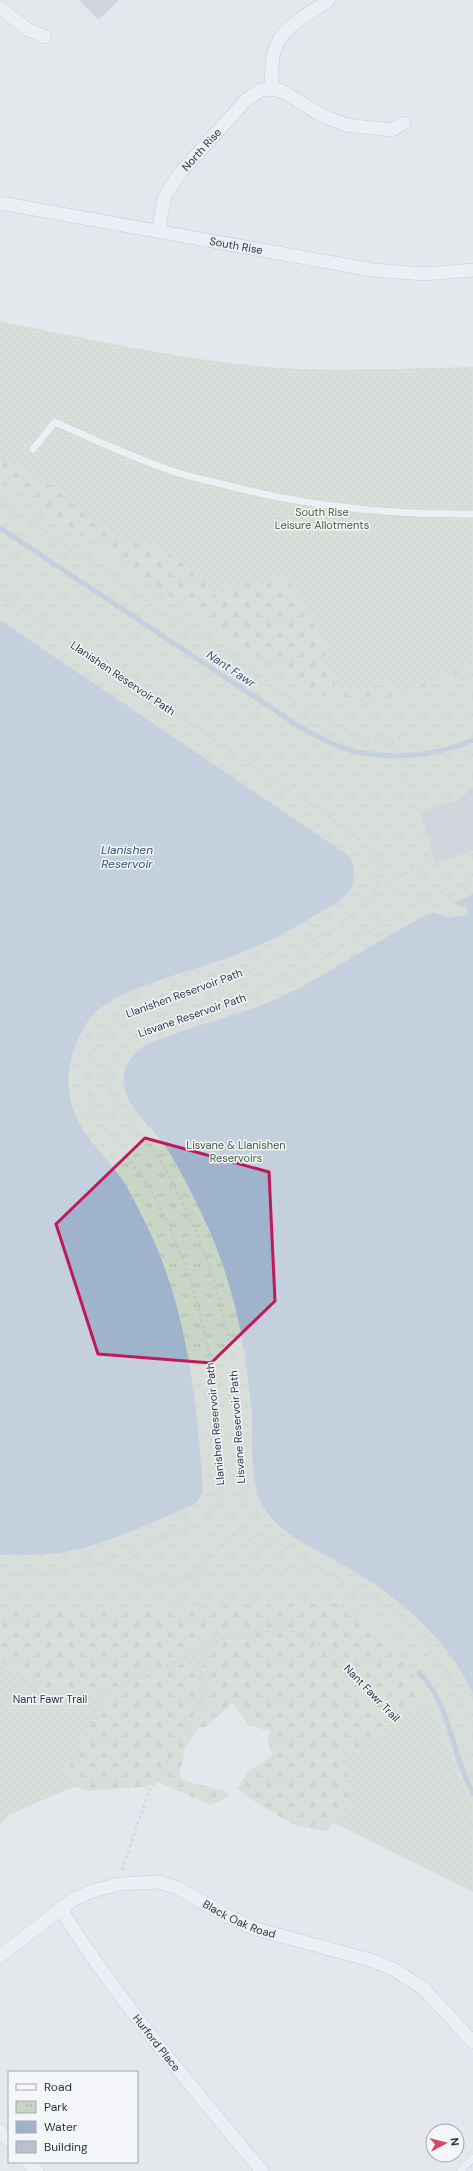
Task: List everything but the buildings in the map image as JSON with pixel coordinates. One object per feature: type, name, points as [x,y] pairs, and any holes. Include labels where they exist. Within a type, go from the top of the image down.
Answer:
[{"type":"street","points":[[329,0],[294,24],[279,40],[273,60],[271,89],[282,91],[321,114],[346,126],[392,130],[404,123]]},
{"type":"street","points":[[0,8],[27,29],[45,37]]},
{"type":"street","name":"North Rise","points":[[158,230],[165,196],[181,172],[247,99],[261,90],[271,89]]},
{"type":"street","name":"South Rise","points":[[0,203],[158,230],[373,270],[424,274],[473,270]]},
{"type":"street","name":"Black Oak Road","points":[[0,1956],[60,1908],[74,1899],[90,1892],[118,1884],[158,1882],[178,1888],[237,1921],[256,1929],[374,1961],[393,1969],[428,1993],[473,2042]]},
{"type":"street","name":"Hurford Place","points":[[60,1908],[110,1984],[136,2019],[262,2171]]},
{"type":"street","points":[[0,2131],[8,2140]]},
{"type":"street","points":[[29,2163],[37,2171]]},
{"type":"lane","points":[[33,449],[55,422],[98,442],[176,472],[261,495],[338,508],[430,515],[473,514]]},
{"type":"lane","points":[[460,2171],[473,2158]]},
{"type":"path","points":[[0,502],[326,722],[366,739],[379,741],[393,741],[410,734]]},
{"type":"path","name":"Llanishen Reservoir Path","points":[[0,596],[331,817],[350,831],[364,845],[375,860],[379,874],[378,886],[368,901],[349,917],[272,962],[135,1009],[112,1022],[94,1048],[88,1074],[91,1100],[95,1111],[150,1189],[182,1258],[198,1308],[212,1372],[221,1495],[216,1508],[203,1521],[102,1563],[55,1572],[0,1576]]},
{"type":"path","points":[[393,741],[417,806]]},
{"type":"path","points":[[378,886],[388,883],[434,857]]},
{"type":"path","points":[[375,860],[388,883],[398,892],[410,895],[431,894]]},
{"type":"path","name":"Lisvane Reservoir Path","points":[[190,1577],[250,1522],[250,1513],[242,1494],[238,1405],[234,1366],[209,1268],[181,1200],[155,1151],[120,1109],[110,1086],[110,1075],[119,1050],[128,1038],[134,1035],[251,994],[295,976],[431,894],[442,889],[473,880]]},
{"type":"path","points":[[88,1074],[110,1075]]},
{"type":"path","points":[[240,1531],[256,1547],[271,1542],[280,1544],[390,1611],[405,1622],[422,1640],[451,1679],[473,1728]]},
{"type":"path","points":[[102,1563],[119,1570],[157,1580],[316,1567]]},
{"type":"path","name":"Nant Fawr Trail","points":[[0,1698],[88,1700],[103,1696],[130,1679],[175,1663],[199,1650],[209,1642],[239,1633],[290,1631],[313,1639],[349,1666],[423,1744],[456,1797],[473,1828]]},
{"type":"path","points":[[118,1884],[149,1791],[201,1707],[203,1692],[199,1650]]},
{"type":"path","points":[[0,1666],[52,1700]]},
{"type":"highlighted area","points":[[145,1138],[269,1172],[275,1301],[211,1363],[98,1354],[56,1224]]},
{"type":"green space","name":"South Rise Leisure Allotments","points":[[0,321],[191,358],[256,366],[337,370],[473,367],[473,668],[416,691],[335,700],[0,480]]},
{"type":"green space","points":[[0,458],[24,468],[57,489],[70,503],[124,541],[162,548],[198,574],[214,594],[246,583],[267,583],[287,578],[302,599],[307,613],[325,642],[324,659],[335,679],[335,688],[351,691],[394,683],[401,691],[473,666],[473,688],[349,721],[0,495]]},
{"type":"green space","name":"Lisvane & Llanishen Reservoirs","points":[[0,480],[304,687],[335,700],[386,698],[416,691],[473,668],[473,1805],[421,1687],[391,1642],[337,1603],[63,1609],[0,1613]]},
{"type":"green space","points":[[346,1599],[437,1680],[420,1705],[402,1719],[384,1717],[384,1732],[365,1749],[341,1755],[354,1798],[327,1831],[298,1827],[258,1804],[237,1788],[248,1772],[272,1755],[267,1737],[271,1732],[248,1725],[233,1703],[206,1727],[196,1727],[206,1711],[203,1650],[210,1644],[248,1637],[249,1630],[227,1630],[219,1632],[172,1662],[133,1674],[133,1680],[188,1662],[198,1672],[199,1696],[186,1742],[179,1777],[192,1783],[226,1791],[229,1797],[210,1805],[158,1782],[147,1787],[84,1791],[68,1780],[70,1764],[81,1748],[101,1702],[112,1695],[108,1688],[85,1696],[62,1693],[29,1680],[0,1661],[0,1610]]},
{"type":"green space","points":[[309,1603],[421,1687],[473,1805],[473,1892],[342,1827],[290,1799],[306,1752],[233,1690],[203,1721],[164,1779],[92,1783],[68,1789],[9,1815],[0,1826],[0,1613]]},
{"type":"water","name":"Llanishen Reservoir","points":[[0,620],[345,853],[352,861],[354,874],[352,887],[344,897],[301,924],[243,952],[151,983],[122,995],[99,1009],[82,1030],[74,1050],[69,1070],[68,1081],[71,1102],[82,1128],[124,1183],[135,1201],[156,1246],[169,1280],[187,1349],[193,1385],[203,1492],[198,1501],[191,1506],[116,1537],[70,1551],[35,1555],[0,1555]]},
{"type":"water","points":[[473,894],[473,1694],[450,1654],[420,1621],[385,1592],[366,1579],[290,1535],[271,1518],[264,1508],[259,1498],[254,1476],[252,1454],[252,1411],[244,1348],[236,1308],[218,1250],[183,1176],[159,1137],[135,1110],[130,1102],[126,1094],[123,1080],[126,1068],[131,1058],[144,1046],[281,997],[320,977],[394,932],[433,912],[448,918],[467,915],[468,911],[466,907],[453,904]]},
{"type":"waterway","name":"Nant Fawr","points":[[0,528],[297,725],[331,743],[359,752],[392,756],[442,750],[473,740]]},
{"type":"waterway","points":[[419,1673],[438,1699],[450,1730],[460,1763],[473,1793]]}]
